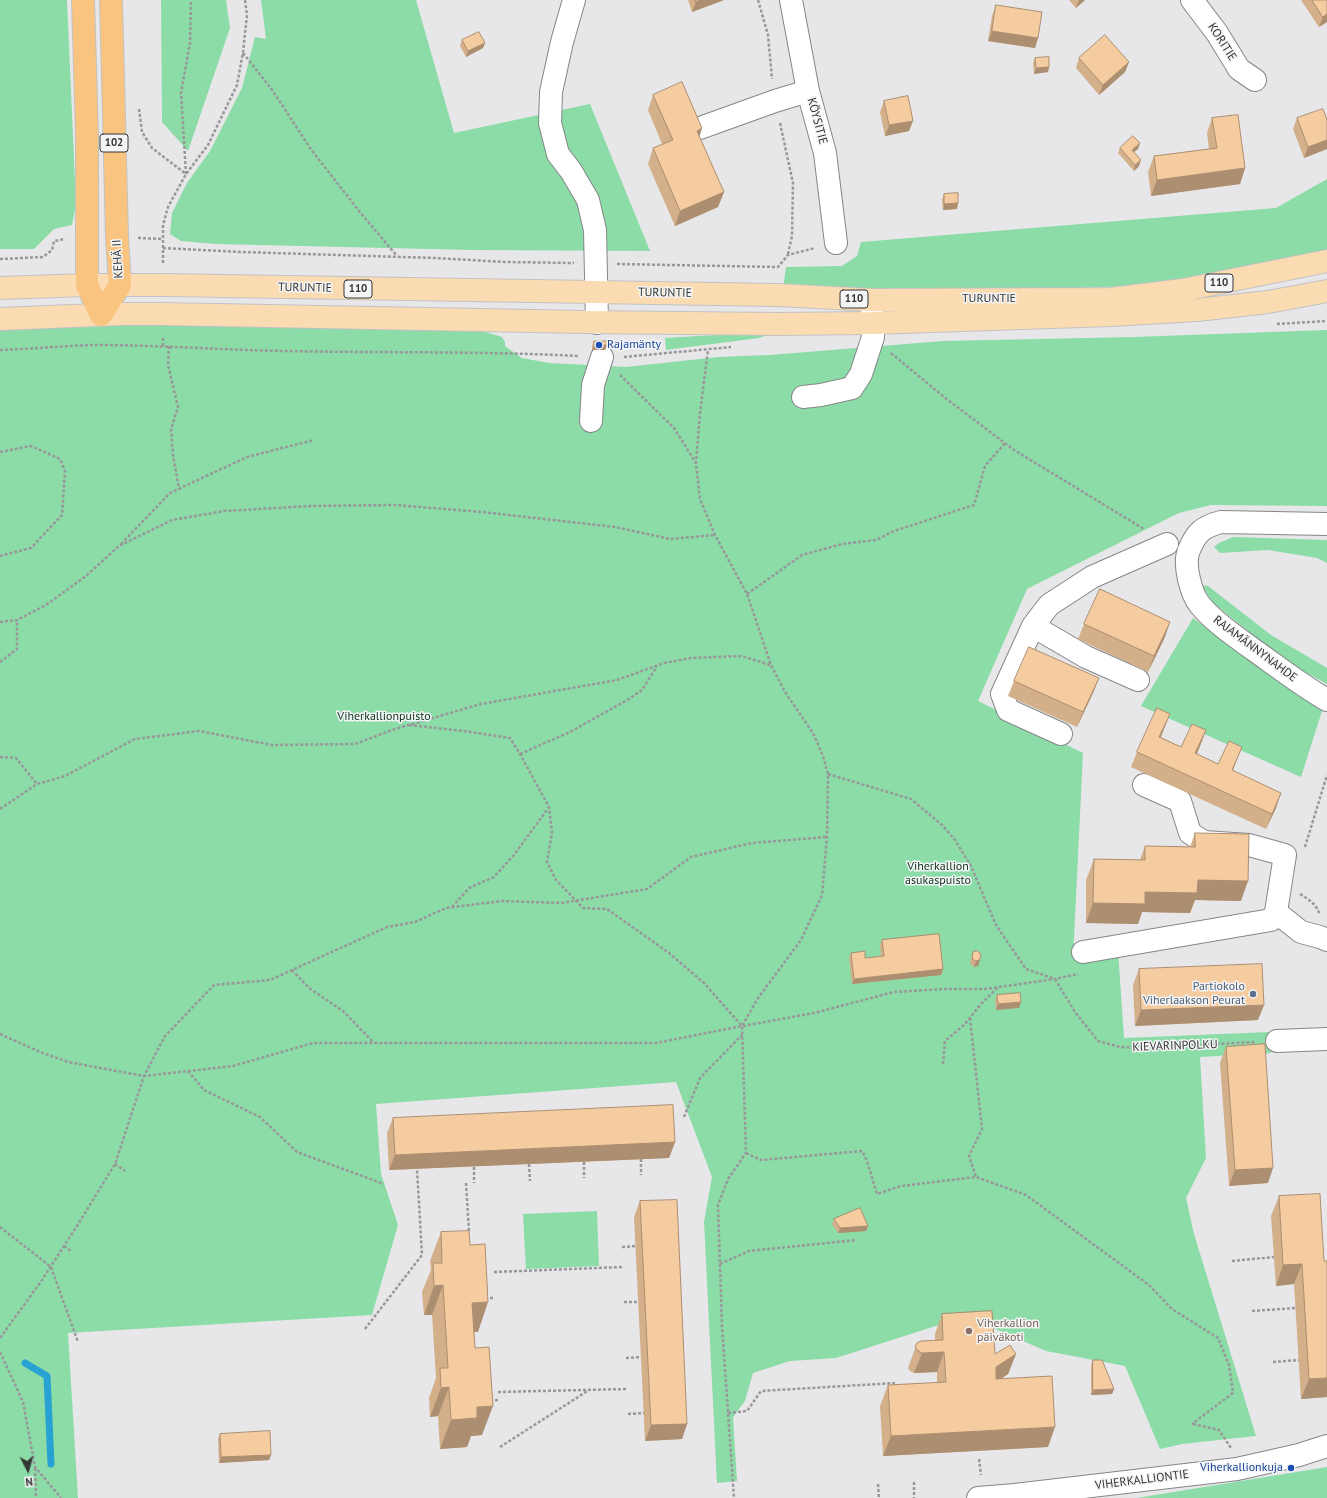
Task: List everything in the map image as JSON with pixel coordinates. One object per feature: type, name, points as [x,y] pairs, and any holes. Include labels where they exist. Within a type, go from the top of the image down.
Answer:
[{"type":"highway","name":"102","points":[[83,0],[87,135],[87,285],[101,315]]},
{"type":"highway","name":"KEHÄ II","points":[[101,315],[120,285],[116,222],[111,0]]},
{"type":"main road","name":"TURUNTIE","points":[[0,288],[120,285],[778,295],[872,300],[1111,299],[1183,290],[1327,261]]},
{"type":"main road","name":"TURUNTIE","points":[[0,319],[101,315],[239,315],[597,323],[769,324],[873,330],[1197,310],[1268,302],[1327,291]]},
{"type":"street","points":[[574,0],[562,42],[551,92],[550,123],[558,154],[571,171],[588,200],[595,230],[597,323]]},
{"type":"street","name":"KÖYSITIE","points":[[791,0],[808,91],[825,153],[836,244]]},
{"type":"street","name":"KORITIE","points":[[1192,0],[1217,33],[1239,69],[1255,80]]},
{"type":"street","points":[[700,128],[774,101],[808,91]]},
{"type":"street","points":[[803,397],[820,396],[852,388],[861,374],[873,330],[872,300]]},
{"type":"street","points":[[592,421],[593,386],[602,357]]},
{"type":"street","name":"RAJAMÄNNYNAHDE","points":[[1327,524],[1221,522],[1210,525],[1198,532],[1187,555],[1188,573],[1192,592],[1199,604],[1217,623],[1306,688],[1327,700]]},
{"type":"street","points":[[1061,734],[1008,710],[1002,694],[1033,626],[1049,604],[1092,577],[1167,544]]},
{"type":"street","points":[[1033,626],[1086,656],[1138,680]]},
{"type":"street","points":[[1083,952],[1271,920],[1276,912],[1284,855],[1249,845],[1204,842],[1190,833],[1180,801],[1144,785]]},
{"type":"street","points":[[1276,912],[1301,932],[1323,938]]},
{"type":"street","points":[[1277,1041],[1327,1039]]},
{"type":"street","name":"VIHERKALLIONTIE","points":[[978,1498],[1014,1496],[1237,1469],[1299,1455],[1327,1446]]},
{"type":"path","points":[[186,174],[181,94],[190,42],[191,0]]},
{"type":"path","points":[[245,0],[247,15],[243,52],[237,85],[208,145],[186,174],[168,207],[163,224],[163,248],[241,252],[397,256],[505,262],[778,268],[788,255],[792,236],[793,183],[774,101],[768,35],[758,0]]},
{"type":"path","points":[[243,52],[273,91],[310,148],[359,211],[397,256]]},
{"type":"path","points":[[139,109],[142,132],[152,148],[186,174]]},
{"type":"path","points":[[788,255],[804,250],[836,244]]},
{"type":"path","points":[[873,330],[944,397],[1014,450],[1167,544]]},
{"type":"path","points":[[0,350],[92,345],[169,346],[286,351],[509,353],[630,357],[739,347]]},
{"type":"path","points":[[169,346],[168,365],[178,407],[171,429],[173,456],[179,489]]},
{"type":"path","points":[[708,350],[700,413],[696,463],[700,499],[715,535],[747,594],[771,665],[785,692],[813,733],[823,756],[828,774],[827,837],[822,895],[801,940],[758,998],[742,1026],[746,1153],[728,1179],[718,1205],[722,1326],[734,1498]]},
{"type":"path","points":[[602,357],[674,428],[696,463]]},
{"type":"path","points":[[0,622],[17,620],[46,605],[86,576],[119,546],[170,493],[247,457],[314,440]]},
{"type":"path","points":[[747,594],[802,555],[842,544],[876,540],[894,531],[974,505],[985,466],[1005,442]]},
{"type":"path","points":[[0,452],[32,446],[60,459],[65,470],[62,515],[31,548],[0,556]]},
{"type":"path","points":[[119,546],[172,520],[224,511],[311,506],[395,505],[482,512],[615,526],[670,539],[715,535]]},
{"type":"path","points":[[0,662],[17,649],[17,620]]},
{"type":"path","points":[[0,809],[37,784],[65,776],[135,739],[199,731],[272,745],[355,744],[409,725],[481,704],[617,680],[658,665],[690,658],[742,656],[771,665]]},
{"type":"path","points":[[520,754],[570,732],[629,699],[642,690],[658,665]]},
{"type":"path","points":[[409,725],[510,738],[549,807],[552,832],[547,862],[556,880],[574,900],[584,908],[607,909],[669,953],[704,983],[742,1026]]},
{"type":"path","points":[[0,757],[16,758],[37,784]]},
{"type":"path","points":[[828,774],[911,799],[942,825],[955,840],[971,866],[996,925],[1026,969],[1055,979]]},
{"type":"path","points":[[452,907],[469,888],[494,877],[514,855],[549,807]]},
{"type":"path","points":[[0,1338],[64,1246],[115,1164],[144,1076],[165,1036],[214,985],[270,980],[387,927],[415,922],[446,908],[502,901],[561,903],[647,889],[691,857],[752,843],[827,837]]},
{"type":"path","points":[[1294,891],[1311,901],[1318,908],[1322,921],[1323,938]]},
{"type":"path","points":[[292,970],[309,988],[343,1011],[374,1043]]},
{"type":"path","points":[[0,1034],[40,1052],[68,1062],[144,1076],[233,1066],[314,1043],[656,1043],[814,1013],[894,992],[944,989],[984,989],[1055,979]]},
{"type":"path","name":"KIEVARINPOLKU","points":[[1055,979],[1075,1012],[1098,1041],[1120,1047],[1138,1048],[1277,1041]]},
{"type":"path","points":[[942,1064],[945,1040],[965,1024],[981,1004],[998,987]]},
{"type":"path","points":[[970,1018],[982,1129],[969,1156],[976,1177]]},
{"type":"path","points":[[684,1116],[700,1078],[742,1035]]},
{"type":"path","points":[[188,1071],[204,1090],[260,1117],[296,1152],[384,1184]]},
{"type":"path","points":[[746,1153],[761,1160],[862,1151],[867,1161],[877,1194],[901,1186],[976,1177],[1026,1196],[1149,1285],[1172,1309],[1218,1338],[1229,1365],[1233,1393],[1192,1424],[1219,1430],[1231,1448]]},
{"type":"path","points":[[640,1159],[641,1175]]},
{"type":"path","points":[[584,1162],[584,1178]]},
{"type":"path","points":[[115,1164],[125,1171]]},
{"type":"path","points":[[529,1164],[530,1180]]},
{"type":"path","points":[[474,1167],[474,1183]]},
{"type":"path","points":[[365,1329],[422,1255],[417,1169]]},
{"type":"path","points":[[466,1183],[469,1237]]},
{"type":"path","points":[[0,1227],[50,1267],[78,1342]]},
{"type":"path","points":[[720,1264],[749,1250],[857,1240]]},
{"type":"path","points":[[64,1246],[72,1252]]},
{"type":"path","points":[[622,1247],[636,1246]]},
{"type":"path","points":[[1232,1261],[1274,1257]]},
{"type":"path","points":[[494,1272],[623,1267]]},
{"type":"path","points":[[482,1298],[495,1298]]},
{"type":"path","points":[[624,1302],[638,1302]]},
{"type":"path","points":[[1252,1311],[1296,1308]]},
{"type":"path","points":[[0,1352],[23,1402],[35,1467],[36,1498]]},
{"type":"path","points":[[626,1358],[641,1357]]},
{"type":"path","points":[[1273,1362],[1299,1360]]},
{"type":"path","points":[[728,1412],[747,1411],[761,1391],[895,1383]]},
{"type":"path","points":[[498,1392],[627,1389]]},
{"type":"path","points":[[500,1447],[590,1390]]},
{"type":"path","points":[[486,1401],[498,1400]]},
{"type":"path","points":[[628,1414],[644,1413]]},
{"type":"path","points":[[35,1467],[61,1498]]},
{"type":"path","points":[[914,1482],[914,1498]]},
{"type":"path","points":[[878,1484],[879,1498]]},
{"type":"green space","points":[[0,0],[67,0],[76,204],[72,225],[54,229],[34,249],[0,249]]},
{"type":"green space","points":[[161,0],[226,0],[230,28],[188,151],[162,122]]},
{"type":"green space","points":[[261,0],[416,0],[454,133],[590,104],[650,251],[472,250],[216,244],[181,241],[170,234],[172,213],[187,183],[210,151],[242,88],[255,37],[266,39]]},
{"type":"green space","points":[[1327,179],[1327,255],[1158,285],[888,295],[783,289],[786,267],[842,266],[857,256],[861,242],[1276,208]]},
{"type":"green space","name":"Viherkallionpuisto","points":[[154,324],[400,327],[486,332],[502,337],[505,342],[505,346],[522,358],[549,363],[626,367],[718,357],[770,355],[943,341],[1133,337],[1327,330],[1327,506],[1211,505],[1179,513],[1027,589],[978,701],[1083,753],[1073,959],[1118,950],[1124,1038],[1270,1032],[1271,1053],[1200,1057],[1206,1158],[1186,1198],[1194,1234],[1256,1436],[1182,1444],[1160,1449],[1125,1366],[1046,1351],[993,1328],[948,1322],[836,1358],[790,1361],[753,1373],[745,1401],[733,1417],[737,1481],[717,1483],[704,1222],[712,1177],[676,1082],[376,1104],[381,1174],[398,1225],[372,1315],[68,1333],[78,1498],[0,1498],[0,326],[97,326]]},
{"type":"green space","points":[[766,332],[765,336],[759,338],[666,350],[665,338]]},
{"type":"green space","points":[[1233,537],[1327,540],[1327,563],[1317,558],[1268,550],[1220,553],[1214,547],[1219,543]]},
{"type":"green space","points":[[1204,585],[1208,586],[1271,635],[1327,668],[1327,684],[1290,664],[1214,604],[1204,589]]},
{"type":"green space","points":[[1193,618],[1322,711],[1301,777],[1141,706]]},
{"type":"green space","points":[[597,1211],[599,1266],[526,1269],[523,1214]]},
{"type":"green space","points":[[1327,1467],[1327,1498],[1137,1498]]},
{"type":"building","points":[[1312,0],[1327,0],[1327,14],[1323,17]]},
{"type":"building","points":[[996,5],[1042,12],[1038,38],[992,31]]},
{"type":"building","points":[[479,32],[485,43],[468,51],[462,40]]},
{"type":"building","points":[[1105,35],[1129,62],[1103,85],[1079,58]]},
{"type":"building","points":[[1049,57],[1049,67],[1036,68],[1035,58]]},
{"type":"building","points":[[682,82],[702,128],[697,131],[724,192],[680,211],[653,148],[673,140],[653,95]]},
{"type":"building","points":[[908,96],[913,121],[889,125],[884,101]]},
{"type":"building","points":[[1323,109],[1327,120],[1327,140],[1308,147],[1297,118]]},
{"type":"building","points":[[1238,115],[1245,168],[1157,180],[1154,156],[1217,148],[1212,118]]},
{"type":"building","points":[[1133,136],[1140,143],[1132,150],[1141,160],[1135,165],[1120,148]]},
{"type":"building","points":[[958,193],[958,203],[944,204],[944,194]]},
{"type":"building","points":[[594,341],[607,341],[607,345],[594,345]]},
{"type":"building","points":[[1100,589],[1170,622],[1154,656],[1084,624]]},
{"type":"building","points":[[1029,647],[1099,678],[1083,712],[1014,681]]},
{"type":"building","points":[[1157,708],[1170,714],[1159,737],[1181,747],[1192,724],[1206,730],[1195,753],[1218,764],[1229,741],[1242,747],[1232,770],[1281,793],[1272,814],[1137,752]]},
{"type":"building","points":[[1195,833],[1249,834],[1248,881],[1198,880],[1197,893],[1145,892],[1145,904],[1093,903],[1094,859],[1145,860],[1145,846],[1195,847]]},
{"type":"building","points":[[939,934],[943,969],[854,979],[851,953],[865,951],[865,958],[884,956],[882,940]]},
{"type":"building","points":[[977,951],[980,953],[981,957],[976,961],[972,959],[973,952]]},
{"type":"building","points":[[1262,964],[1264,1005],[1141,1010],[1139,969]]},
{"type":"building","points":[[1020,993],[1021,1002],[998,1004],[997,995]]},
{"type":"building","points":[[1265,1044],[1273,1168],[1235,1170],[1226,1047]]},
{"type":"building","points":[[673,1105],[675,1142],[395,1155],[393,1118]]},
{"type":"building","points":[[1320,1194],[1324,1261],[1327,1261],[1327,1378],[1309,1379],[1302,1264],[1283,1265],[1279,1196]]},
{"type":"building","points":[[677,1200],[687,1424],[651,1425],[640,1201]]},
{"type":"building","points":[[860,1208],[868,1226],[840,1228],[834,1219]]},
{"type":"building","points":[[469,1231],[470,1245],[485,1244],[488,1302],[472,1303],[475,1348],[489,1347],[493,1406],[477,1407],[477,1418],[451,1420],[449,1387],[441,1388],[440,1368],[448,1368],[443,1285],[434,1286],[433,1263],[442,1263],[441,1232]]},
{"type":"building","points":[[992,1311],[995,1354],[1010,1345],[1016,1354],[996,1367],[996,1379],[1052,1376],[1055,1427],[891,1436],[888,1385],[946,1382],[944,1352],[922,1353],[915,1347],[917,1343],[921,1341],[943,1340],[942,1314]]},
{"type":"building","points":[[1093,1360],[1102,1360],[1114,1389],[1093,1390]]},
{"type":"building","points":[[270,1431],[271,1455],[221,1457],[220,1434]]},
{"type":"waterway","points":[[25,1363],[47,1376],[51,1464]]},
{"type":"place","name":"Rajamänty","points":[[599,345]]},
{"type":"place","name":"Partiokolo Viherlaakson Peurat","points":[[1253,994]]},
{"type":"place","name":"Viherkallion päiväkoti","points":[[969,1331]]},
{"type":"place","name":"Viherkallionkuja","points":[[1291,1468]]},
{"type":"park label","name":"Viherkallion asukaspuisto","points":[[938,874]]}]
